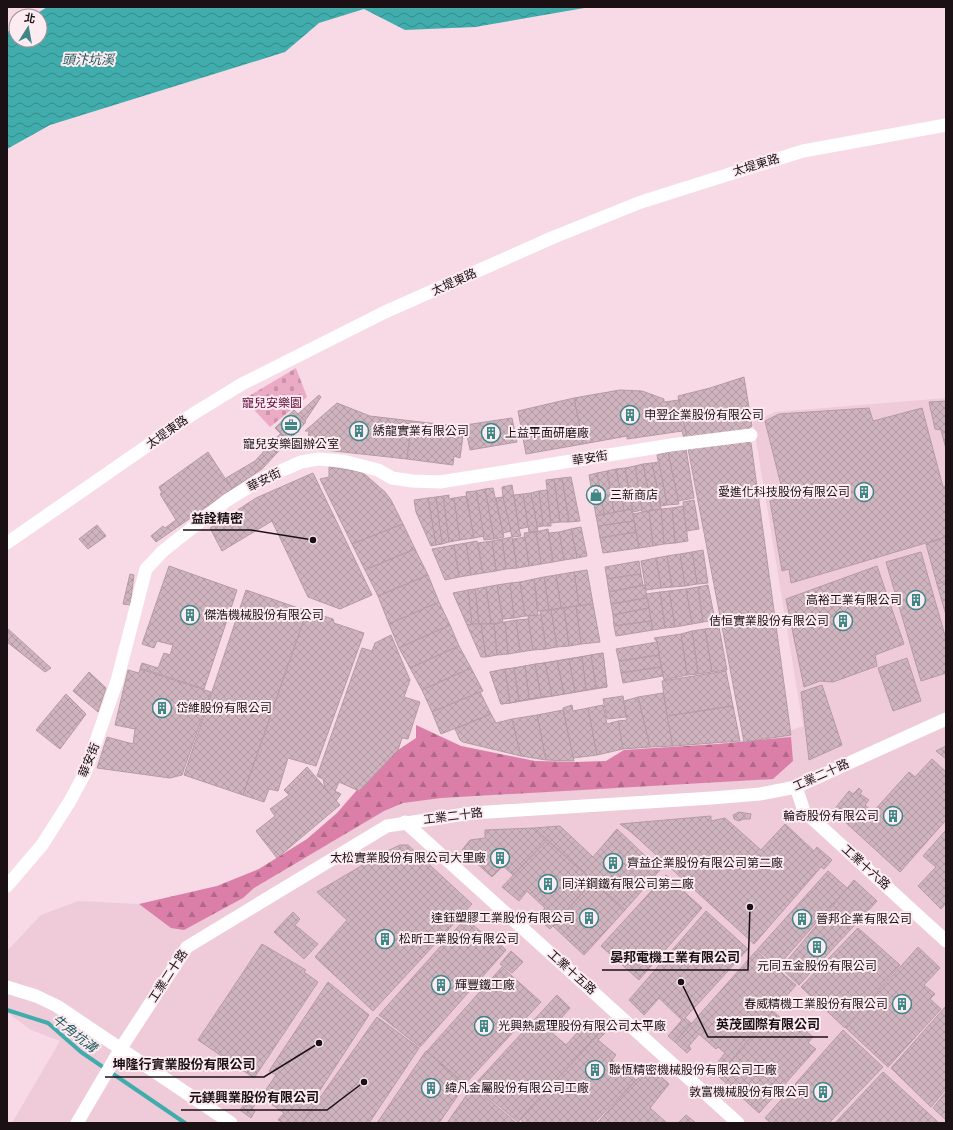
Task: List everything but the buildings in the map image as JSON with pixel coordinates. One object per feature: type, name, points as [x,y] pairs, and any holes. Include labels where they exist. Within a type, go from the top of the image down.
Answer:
[{"type":"street","name":"太堤東路","points":[[7,543],[193,414],[242,384],[385,312],[554,237],[641,202],[804,151],[946,125]]},
{"type":"street","name":"華安街","points":[[7,886],[42,845],[70,801],[85,773],[118,681],[146,569],[163,552],[226,501],[258,480],[301,462],[318,459],[350,462],[378,470],[392,478],[412,481],[440,482],[671,445],[752,435]]},
{"type":"street","name":"工業二十路","points":[[77,1123],[119,1052],[187,947],[387,826],[405,822],[472,813],[753,795],[782,791],[796,787],[946,720]]},
{"type":"street","name":"工業十六路","points":[[796,787],[804,811],[946,941]]},
{"type":"street","name":"工業十五路","points":[[405,822],[738,1123]]},
{"type":"street","points":[[7,986],[36,996],[57,1006],[119,1052],[231,1123]]},
{"type":"shaded area","points":[[946,398],[946,1123],[12,1123],[60,1041],[31,1030],[7,1012],[7,951],[41,915],[78,901],[139,904],[217,886],[259,869],[307,839],[337,813],[357,790],[416,738],[416,725],[461,746],[535,761],[576,762],[606,761],[624,750],[718,744],[775,736],[803,726],[753,422],[775,412]]},
{"type":"green space","name":"寵兒安樂園","points":[[296,368],[307,397],[270,427],[244,399]]},
{"type":"green space","points":[[416,725],[461,746],[535,761],[606,761],[624,750],[718,744],[791,737],[793,761],[773,779],[441,798],[403,803],[384,811],[254,888],[243,898],[184,930],[171,928],[139,904],[217,886],[259,869],[307,839],[337,813],[357,790],[374,775],[383,760],[416,738]]},
{"type":"water","name":"頭汴坑溪","points":[[590,7],[475,27],[405,30],[364,9],[319,23],[285,52],[50,125],[7,149],[7,32],[8,48],[48,48],[48,8],[45,8]]},
{"type":"waterway","name":"牛角坑溝","points":[[7,1010],[48,1023],[81,1052],[185,1123]]},
{"type":"place","name":"申翌企業股份有限公司","points":[[630,415]]},
{"type":"place","name":"寵兒安樂園辦公室","points":[[291,425]]},
{"type":"place","name":"綉龍實業有限公司","points":[[359,431]]},
{"type":"place","name":"上益平面研磨廠","points":[[491,433]]},
{"type":"place","name":"愛進化科技股份有限公司","points":[[864,492]]},
{"type":"place","name":"三新商店","points":[[596,495]]},
{"type":"place","name":"益詮精密","points":[[313,540]]},
{"type":"place","name":"高裕工業有限公司","points":[[916,600]]},
{"type":"place","name":"傑浩機械股份有限公司","points":[[190,615]]},
{"type":"place","name":"佶恒實業股份有限公司","points":[[843,621]]},
{"type":"place","name":"岱維股份有限公司","points":[[162,708]]},
{"type":"place","name":"輪奇股份有限公司","points":[[893,816]]},
{"type":"place","name":"太松實業股份有限公司大里廠","points":[[500,858]]},
{"type":"place","name":"齊益企業股份有限公司第二廠","points":[[613,863]]},
{"type":"place","name":"同洋鋼鐵有限公司第二廠","points":[[548,884]]},
{"type":"place","name":"晏邦電機工業有限公司","points":[[750,907]]},
{"type":"place","name":"達鈺塑膠工業股份有限公司","points":[[589,918]]},
{"type":"place","name":"晉邦企業有限公司","points":[[802,919]]},
{"type":"place","name":"松昕工業股份有限公司","points":[[385,939]]},
{"type":"place","name":"元同五金股份有限公司","points":[[817,947]]},
{"type":"place","name":"英茂國際有限公司","points":[[681,982]]},
{"type":"place","name":"輝豐鐵工廠","points":[[441,985]]},
{"type":"place","name":"春威精機工業股份有限公司","points":[[902,1004]]},
{"type":"place","name":"光興熱處理股份有限公司太平廠","points":[[484,1026]]},
{"type":"place","name":"坤隆行實業股份有限公司","points":[[319,1043]]},
{"type":"place","name":"聯恆精密機械股份有限公司工廠","points":[[595,1070]]},
{"type":"place","name":"元鎂興業股份有限公司","points":[[364,1082]]},
{"type":"place","name":"緯凡金屬股份有限公司工廠","points":[[431,1088]]},
{"type":"place","name":"敦富機械股份有限公司","points":[[823,1092]]}]
